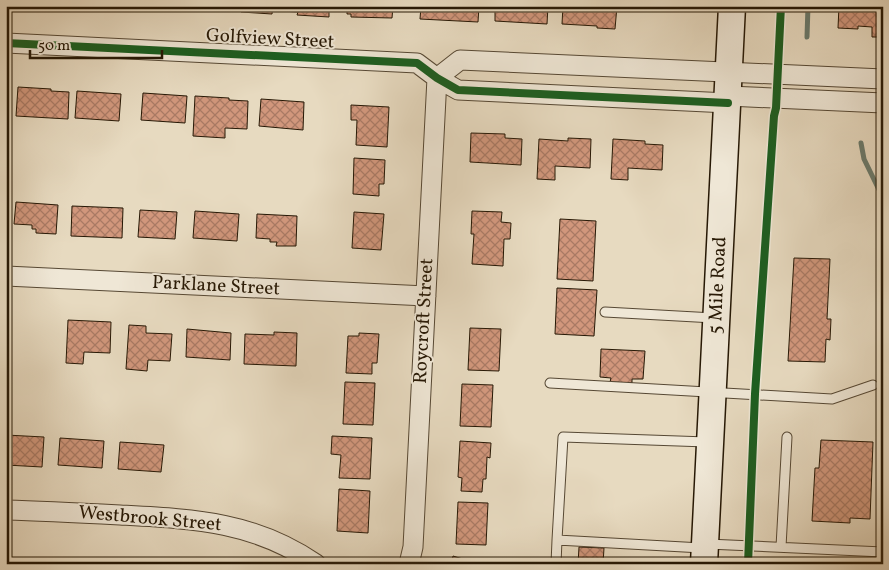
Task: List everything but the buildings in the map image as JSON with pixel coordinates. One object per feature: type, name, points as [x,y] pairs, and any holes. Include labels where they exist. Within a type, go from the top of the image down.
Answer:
[{"type":"main road","name":"5 Mile Road","points":[[704,552],[732,6]]},
{"type":"street","name":"Golfview Street","points":[[6,43],[417,63],[437,78],[458,90],[728,91]]},
{"type":"street","points":[[437,78],[460,60],[728,91],[883,103]]},
{"type":"street","name":"Roycroft Street","points":[[409,564],[413,547],[437,78]]},
{"type":"street","points":[[728,91],[883,79]]},
{"type":"street","name":"Parklane Street","points":[[6,276],[426,296]]},
{"type":"street","name":"Westbrook Street","points":[[6,510],[157,517],[222,524],[249,531],[278,542],[316,564]]},
{"type":"lane","points":[[604,312],[716,318]]},
{"type":"lane","points":[[550,383],[832,399],[873,386]]},
{"type":"lane","points":[[556,564],[563,437],[710,442]]},
{"type":"lane","points":[[781,547],[788,437]]},
{"type":"lane","points":[[557,540],[704,552],[781,547],[883,552]]},
{"type":"waterway","points":[[807,37],[808,6]]},
{"type":"waterway","points":[[861,143],[864,159],[883,198]]},
{"type":"cycle path","points":[[748,564],[755,394],[776,108],[781,6]]},
{"type":"cycle path","points":[[6,43],[417,63],[437,78],[458,90],[728,103]]}]
